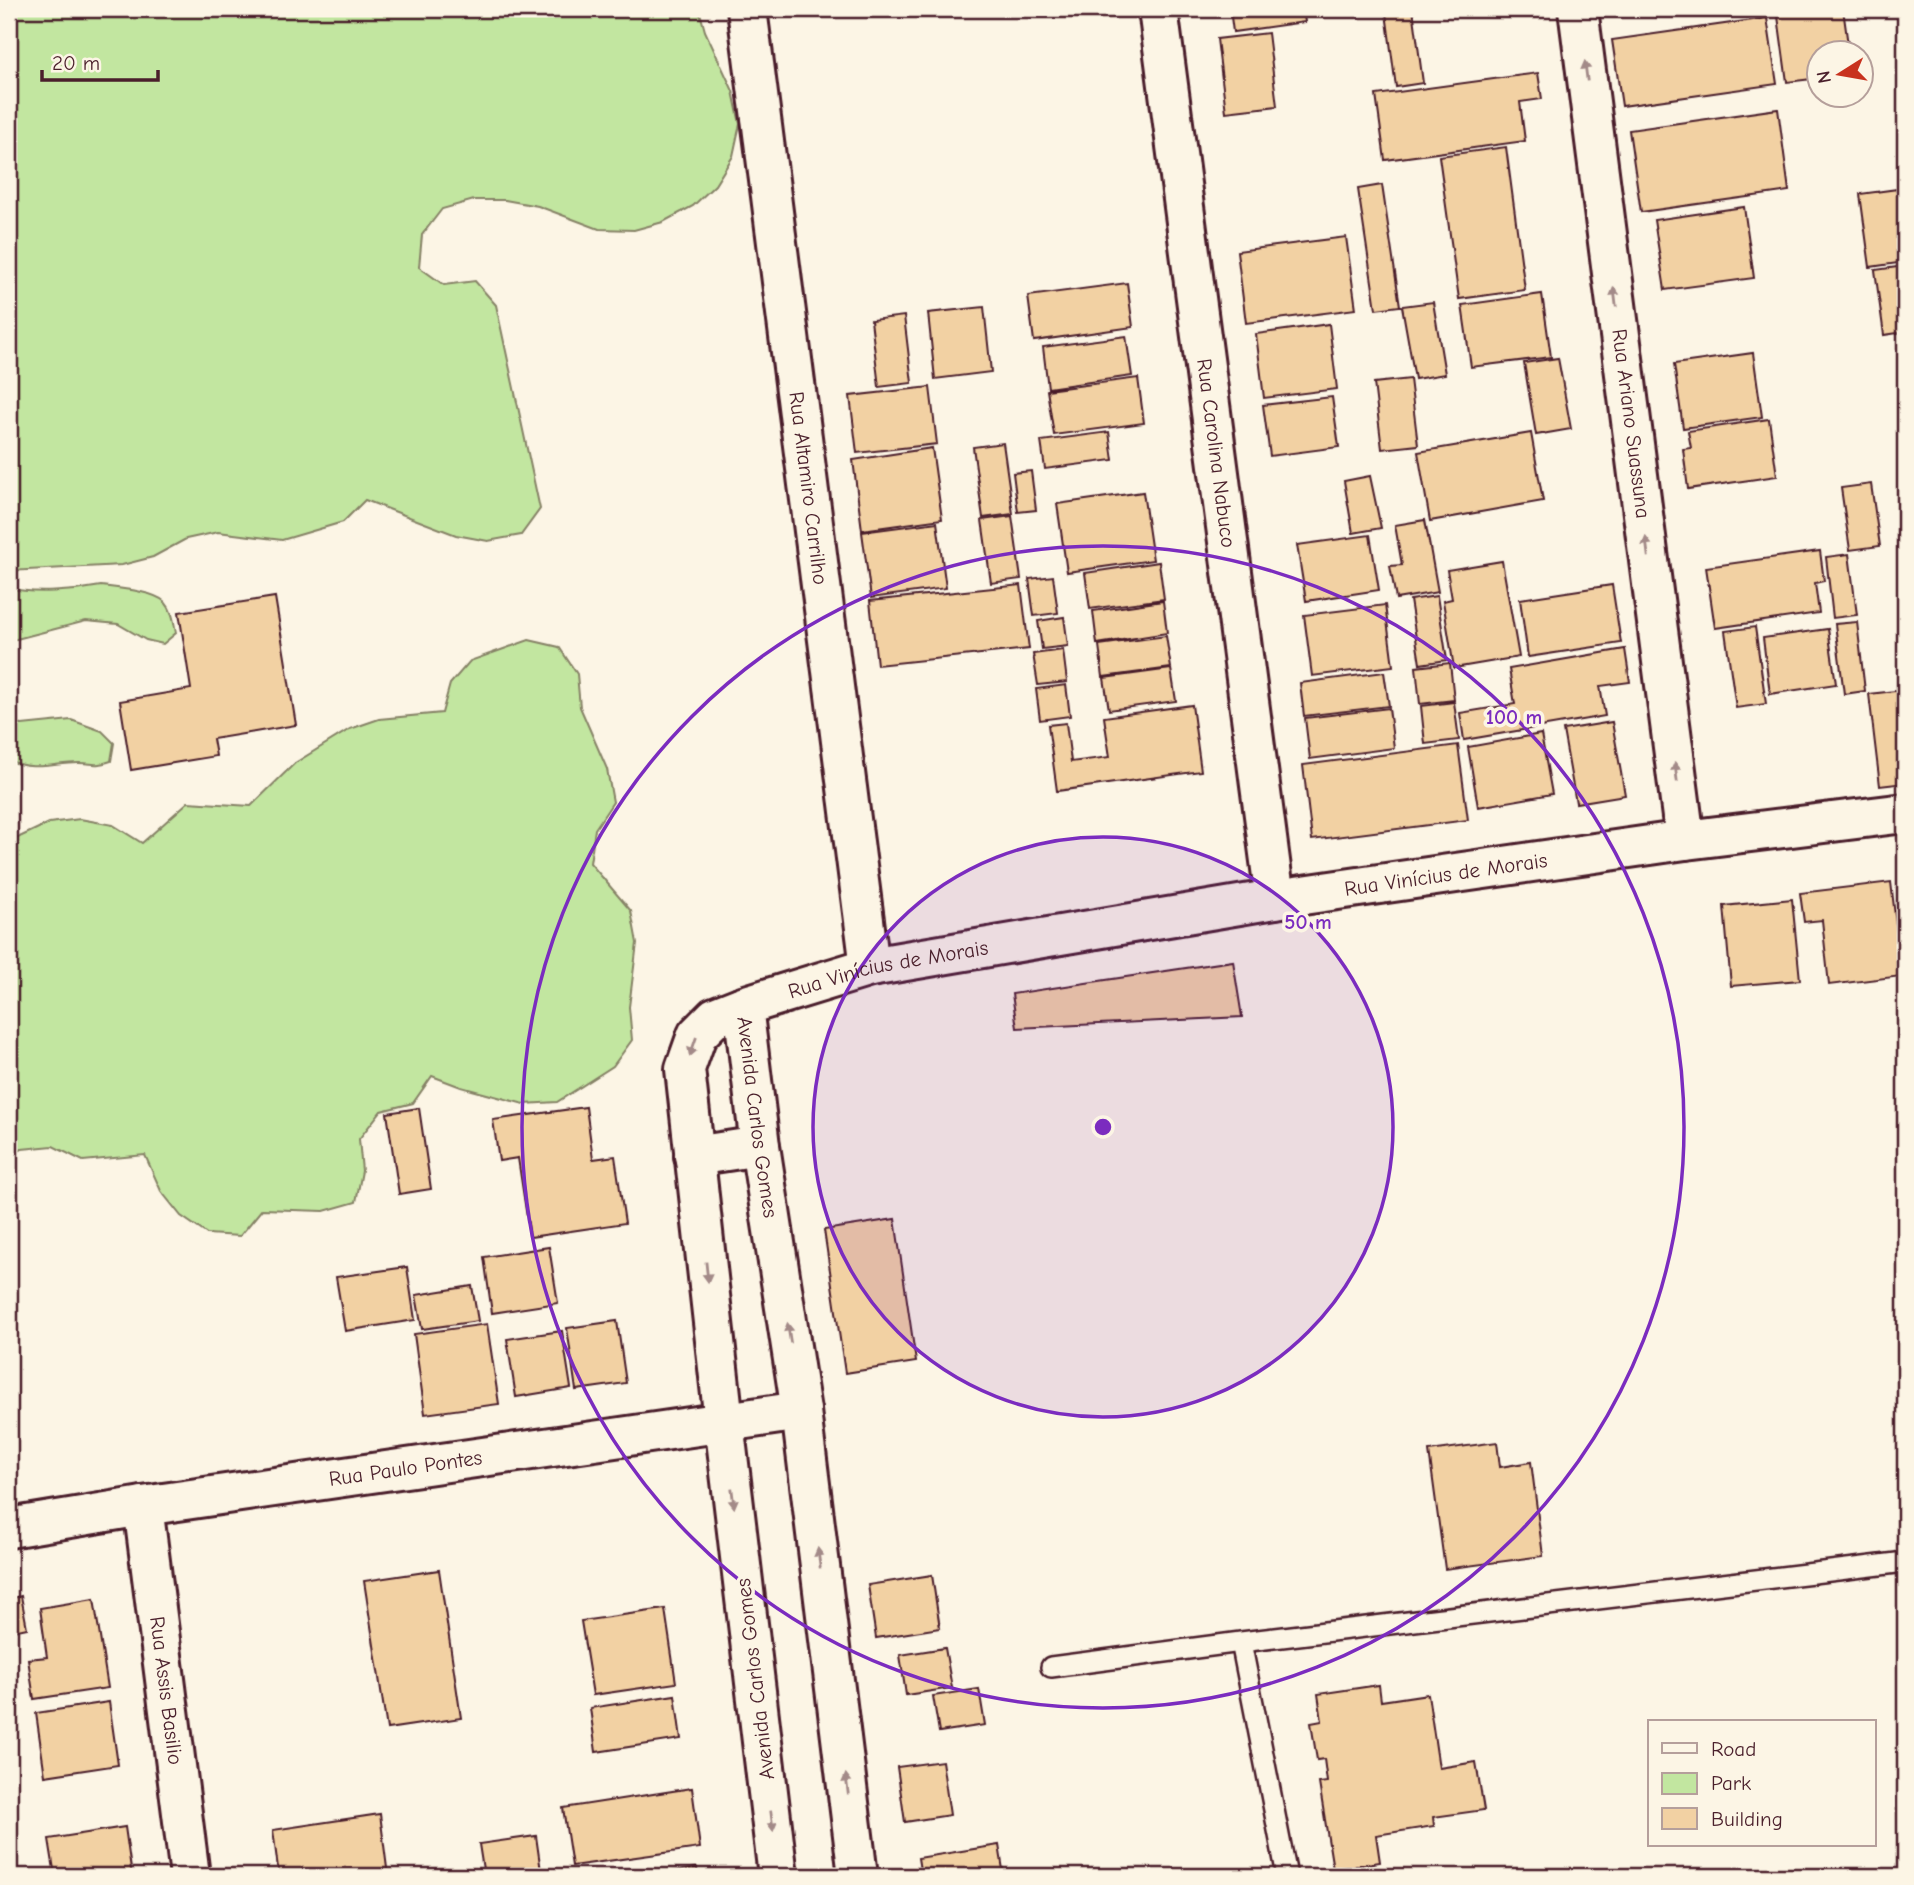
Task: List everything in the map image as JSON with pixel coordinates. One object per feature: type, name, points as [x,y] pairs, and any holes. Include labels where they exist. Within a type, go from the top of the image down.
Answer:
[{"type":"street","name":"Rua Altamiro Carrilho","points":[[747,9],[870,967]]},
{"type":"street","name":"Rua Carolina Nabuco","points":[[1158,9],[1275,899]]},
{"type":"street","name":"Rua Ariano Suassuna","points":[[1578,9],[1685,840]]},
{"type":"street","name":"Rua Vinícius de Morais","points":[[743,1006],[870,967],[1275,899],[1685,840],[1905,813]]},
{"type":"street","name":"Avenida Carlos Gomes","points":[[778,1876],[685,1069],[697,1035],[715,1017],[743,1006],[760,1146],[801,1412],[858,1876]]},
{"type":"street","points":[[694,1156],[760,1146]]},
{"type":"street","name":"Rua Paulo Pontes","points":[[9,1528],[143,1506],[801,1412]]},
{"type":"street","name":"Rua Assis Basilio","points":[[143,1506],[190,1876]]},
{"type":"lane","points":[[1051,1667],[1905,1562]]},
{"type":"lane","points":[[1241,1642],[1287,1876]]},
{"type":"green space","points":[[9,9],[699,9],[705,31],[733,91],[740,124],[733,156],[715,185],[693,206],[663,222],[634,230],[599,229],[538,206],[505,200],[474,200],[442,209],[422,235],[419,267],[444,285],[475,281],[496,305],[540,509],[521,535],[488,541],[456,535],[365,500],[343,522],[282,540],[218,532],[186,539],[153,557],[122,565],[9,571]]},
{"type":"green space","points":[[101,586],[160,598],[170,609],[176,633],[163,644],[146,640],[118,624],[86,621],[9,641],[9,588],[55,591]]},
{"type":"green space","points":[[529,640],[559,647],[577,674],[580,707],[607,769],[613,802],[595,829],[590,863],[631,911],[637,943],[629,1007],[632,1040],[613,1066],[557,1102],[524,1104],[432,1076],[413,1103],[381,1111],[359,1139],[362,1171],[356,1202],[324,1211],[262,1209],[240,1236],[207,1234],[181,1216],[161,1191],[145,1155],[83,1161],[53,1146],[22,1149],[9,1156],[9,842],[49,823],[80,819],[113,825],[142,843],[188,802],[251,806],[295,763],[350,729],[379,719],[442,713],[450,684],[470,661]]},
{"type":"green space","points":[[71,720],[102,731],[114,743],[111,761],[97,764],[26,766],[9,760],[9,721],[22,725]]},
{"type":"building","points":[[1230,9],[1303,9],[1305,22],[1233,32]]},
{"type":"building","points":[[1413,9],[1423,83],[1396,87],[1386,13]]},
{"type":"building","points":[[1614,9],[1670,9],[1616,17]]},
{"type":"building","points":[[1777,9],[1843,9],[1847,38],[1806,38],[1806,80],[1787,82]]},
{"type":"building","points":[[1767,18],[1777,84],[1622,106],[1612,40]]},
{"type":"building","points":[[1268,33],[1277,106],[1226,112],[1217,39]]},
{"type":"building","points":[[1538,73],[1542,99],[1520,102],[1525,141],[1385,160],[1376,95]]},
{"type":"building","points":[[1778,109],[1789,191],[1641,212],[1629,130]]},
{"type":"building","points":[[1506,147],[1525,290],[1459,299],[1439,156]]},
{"type":"building","points":[[1382,185],[1400,306],[1376,309],[1358,189]]},
{"type":"building","points":[[1905,188],[1905,262],[1870,267],[1860,194]]},
{"type":"building","points":[[1744,207],[1754,278],[1665,290],[1654,220]]},
{"type":"building","points":[[1346,237],[1356,309],[1246,323],[1237,251]]},
{"type":"building","points":[[1905,266],[1905,332],[1884,335],[1875,270]]},
{"type":"building","points":[[1127,283],[1133,327],[1034,341],[1028,296]]},
{"type":"building","points":[[1542,294],[1551,357],[1471,367],[1462,305]]},
{"type":"building","points":[[1433,302],[1445,374],[1415,379],[1402,306]]},
{"type":"building","points":[[984,307],[991,372],[935,379],[928,313]]},
{"type":"building","points":[[904,316],[912,383],[879,387],[871,320]]},
{"type":"building","points":[[1329,324],[1337,389],[1264,398],[1256,334]]},
{"type":"building","points":[[1126,336],[1132,376],[1048,388],[1043,347]]},
{"type":"building","points":[[1753,353],[1762,417],[1683,428],[1674,364]]},
{"type":"building","points":[[1558,358],[1571,429],[1536,435],[1524,363]]},
{"type":"building","points":[[1138,378],[1144,423],[1054,435],[1047,390]]},
{"type":"building","points":[[1410,379],[1418,445],[1382,449],[1374,383]]},
{"type":"building","points":[[930,387],[937,444],[857,453],[850,396]]},
{"type":"building","points":[[1332,397],[1339,447],[1270,456],[1263,405]]},
{"type":"building","points":[[1769,419],[1777,476],[1688,489],[1683,449],[1691,448],[1688,431]]},
{"type":"building","points":[[1109,432],[1113,460],[1045,469],[1041,441]]},
{"type":"building","points":[[1531,433],[1543,501],[1430,521],[1418,452]]},
{"type":"building","points":[[1003,443],[1013,514],[983,518],[973,447]]},
{"type":"building","points":[[932,448],[942,519],[862,530],[853,460]]},
{"type":"building","points":[[1031,471],[1036,510],[1018,512],[1013,473]]},
{"type":"building","points":[[1370,476],[1381,528],[1353,533],[1344,481]]},
{"type":"building","points":[[1905,479],[1905,514],[1900,480]]},
{"type":"building","points":[[1871,484],[1880,546],[1850,550],[1841,488]]},
{"type":"building","points":[[1143,492],[1153,560],[1067,572],[1057,504]]},
{"type":"building","points":[[1012,516],[1021,579],[991,583],[982,520]]},
{"type":"building","points":[[1425,520],[1438,592],[1396,599],[1390,566],[1402,565],[1395,525]]},
{"type":"building","points":[[937,522],[946,588],[871,598],[862,532]]},
{"type":"building","points":[[1370,535],[1379,590],[1306,601],[1297,545]]},
{"type":"building","points":[[1820,551],[1824,581],[1815,583],[1819,613],[1715,628],[1706,567]]},
{"type":"building","points":[[1849,554],[1857,615],[1833,618],[1826,557]]},
{"type":"building","points":[[1502,561],[1519,657],[1454,668],[1443,601],[1452,599],[1447,570]]},
{"type":"building","points":[[1159,562],[1164,599],[1090,609],[1085,573]]},
{"type":"building","points":[[1053,576],[1058,613],[1034,616],[1029,579]]},
{"type":"building","points":[[1021,585],[1029,649],[877,665],[870,601]]},
{"type":"building","points":[[1612,585],[1621,643],[1528,657],[1520,599]]},
{"type":"building","points":[[1437,596],[1447,660],[1420,664],[1410,600]]},
{"type":"building","points":[[275,597],[296,725],[213,739],[216,756],[131,770],[120,701],[191,689],[179,612]]},
{"type":"building","points":[[1163,601],[1167,633],[1097,644],[1093,611]]},
{"type":"building","points":[[1385,605],[1393,666],[1312,676],[1304,615]]},
{"type":"building","points":[[1064,617],[1068,646],[1042,649],[1038,621]]},
{"type":"building","points":[[1857,622],[1865,691],[1844,694],[1835,624]]},
{"type":"building","points":[[1905,624],[1905,685],[1898,625]]},
{"type":"building","points":[[1755,627],[1766,704],[1736,708],[1725,631]]},
{"type":"building","points":[[1828,629],[1836,684],[1770,694],[1763,638]]},
{"type":"building","points":[[1166,636],[1171,668],[1103,677],[1099,645]]},
{"type":"building","points":[[1625,649],[1630,682],[1600,686],[1605,716],[1464,740],[1460,713],[1515,704],[1509,669]]},
{"type":"building","points":[[1063,650],[1067,682],[1038,685],[1033,654]]},
{"type":"building","points":[[1450,663],[1454,700],[1420,704],[1416,667]]},
{"type":"building","points":[[1171,669],[1176,701],[1109,710],[1104,678]]},
{"type":"building","points":[[1384,672],[1389,706],[1304,716],[1300,683]]},
{"type":"building","points":[[1066,685],[1070,716],[1040,720],[1036,689]]},
{"type":"building","points":[[1904,690],[1905,783],[1880,786],[1869,694]]},
{"type":"building","points":[[1454,702],[1459,740],[1425,744],[1421,706]]},
{"type":"building","points":[[1192,705],[1201,771],[1057,791],[1048,725],[1066,723],[1071,762],[1110,757],[1104,717]]},
{"type":"building","points":[[1389,708],[1394,748],[1310,759],[1305,718]]},
{"type":"building","points":[[1612,722],[1625,795],[1576,803],[1563,730]]},
{"type":"building","points":[[1541,734],[1552,794],[1478,807],[1468,747]]},
{"type":"building","points":[[1458,745],[1468,820],[1312,840],[1303,765]]},
{"type":"building","points":[[1891,882],[1902,976],[1829,985],[1822,920],[1804,922],[1800,893]]},
{"type":"building","points":[[1792,899],[1800,980],[1731,986],[1724,906]]},
{"type":"building","points":[[1233,961],[1242,1017],[1017,1028],[1012,994]]},
{"type":"building","points":[[586,1107],[593,1159],[615,1156],[625,1223],[530,1237],[518,1158],[499,1161],[493,1120]]},
{"type":"building","points":[[419,1108],[431,1189],[399,1194],[387,1113]]},
{"type":"building","points":[[895,1219],[916,1362],[845,1373],[824,1230]]},
{"type":"building","points":[[549,1247],[558,1303],[492,1313],[484,1257]]},
{"type":"building","points":[[407,1267],[415,1320],[345,1331],[336,1277]]},
{"type":"building","points":[[472,1286],[478,1321],[422,1329],[416,1295]]},
{"type":"building","points":[[617,1321],[626,1383],[576,1390],[567,1328]]},
{"type":"building","points":[[487,1324],[499,1404],[425,1414],[414,1334]]},
{"type":"building","points":[[562,1331],[571,1388],[516,1397],[507,1339]]},
{"type":"building","points":[[1497,1442],[1500,1467],[1531,1462],[1543,1556],[1445,1569],[1429,1451]]},
{"type":"building","points":[[439,1570],[461,1718],[387,1729],[364,1581]]},
{"type":"building","points":[[932,1575],[940,1628],[876,1638],[868,1585]]},
{"type":"building","points":[[21,1596],[27,1628],[9,1632],[9,1599]]},
{"type":"building","points":[[94,1599],[108,1688],[34,1699],[28,1659],[47,1657],[40,1608]]},
{"type":"building","points":[[665,1609],[676,1683],[593,1695],[581,1621]]},
{"type":"building","points":[[945,1648],[952,1688],[906,1695],[900,1655]]},
{"type":"building","points":[[1379,1685],[1381,1701],[1428,1694],[1439,1768],[1476,1762],[1484,1810],[1433,1817],[1434,1826],[1376,1835],[1380,1862],[1333,1869],[1319,1783],[1327,1782],[1324,1759],[1317,1760],[1311,1723],[1322,1721],[1318,1694]]},
{"type":"building","points":[[979,1689],[985,1725],[939,1732],[933,1696]]},
{"type":"building","points":[[675,1695],[681,1739],[596,1752],[590,1708]]},
{"type":"building","points":[[109,1702],[118,1765],[45,1776],[36,1713]]},
{"type":"building","points":[[942,1761],[950,1815],[905,1822],[897,1767]]},
{"type":"building","points":[[692,1788],[700,1848],[572,1866],[563,1808]]},
{"type":"building","points":[[380,1814],[388,1876],[279,1876],[273,1830]]},
{"type":"building","points":[[125,1827],[132,1876],[55,1876],[49,1839]]},
{"type":"building","points":[[536,1836],[541,1871],[484,1876],[479,1844]]},
{"type":"building","points":[[999,1845],[1004,1876],[921,1876],[918,1858]]},
{"type":"building","points":[[697,1868],[698,1876],[642,1876]]}]
